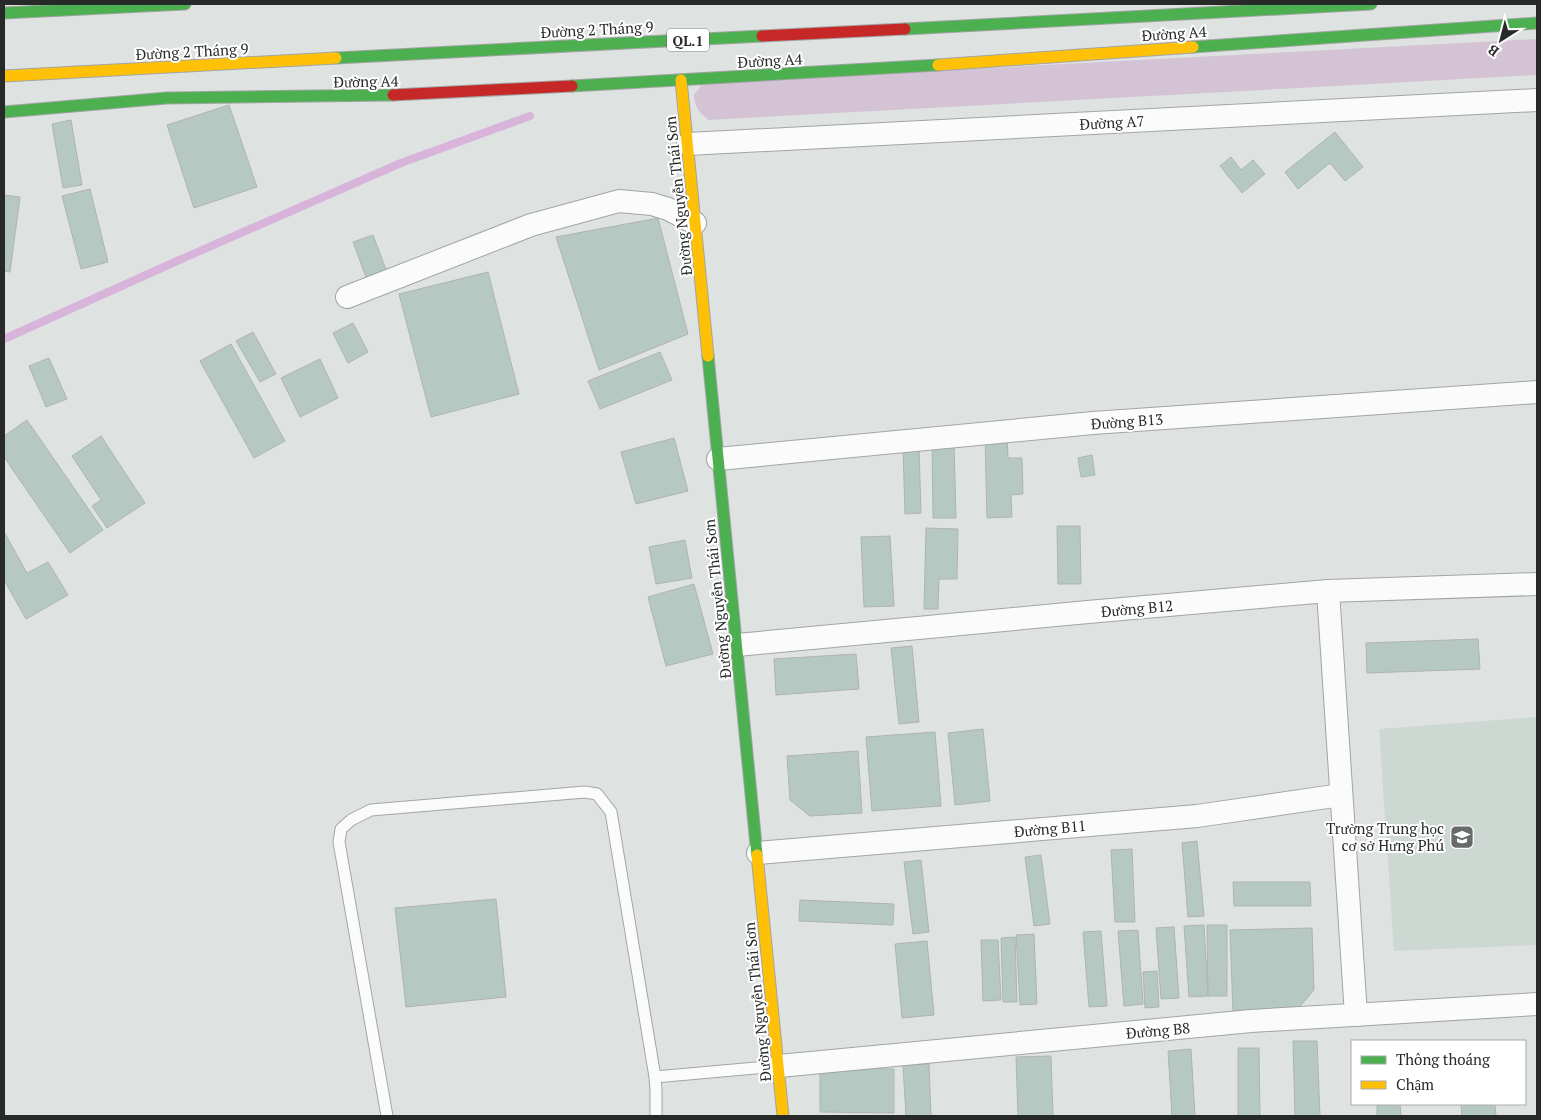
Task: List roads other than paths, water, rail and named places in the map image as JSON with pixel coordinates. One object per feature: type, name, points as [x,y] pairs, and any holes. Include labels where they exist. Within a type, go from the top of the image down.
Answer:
[{"type":"main road","points":[[4,13],[185,4]]},
{"type":"main road","name":"Đường 2 Tháng 9","points":[[4,76],[1371,4]]},
{"type":"main road","name":"Đường A4","points":[[4,112],[167,98],[420,95],[681,80],[968,63],[1537,23]]},
{"type":"main road","name":"Đường Nguyễn Thái Sơn","points":[[681,80],[783,1116]]},
{"type":"street","name":"Đường A7","points":[[688,144],[1537,100]]},
{"type":"street","points":[[347,297],[531,225],[619,201],[652,204],[668,209],[695,223]]},
{"type":"street","name":"Đường B13","points":[[718,459],[1093,423],[1537,392]]},
{"type":"street","name":"Đường B12","points":[[737,645],[1328,592],[1537,584]]},
{"type":"street","points":[[1328,592],[1356,1015]]},
{"type":"street","name":"Đường B11","points":[[758,853],[1197,816],[1341,795]]},
{"type":"street","name":"Đường B8","points":[[779,1066],[1251,1021],[1537,1004]]},
{"type":"lane","points":[[387,1116],[339,842],[341,830],[351,820],[371,810],[585,792],[597,794],[611,812],[655,1076],[656,1116]]},
{"type":"lane","points":[[655,1076],[779,1066]]},
{"type":"waterway","points":[[4,339],[401,163],[530,116]]},
{"type":"place","name":"Trường Trung học cơ sở Hưng Phú","points":[[1462,837]]}]
